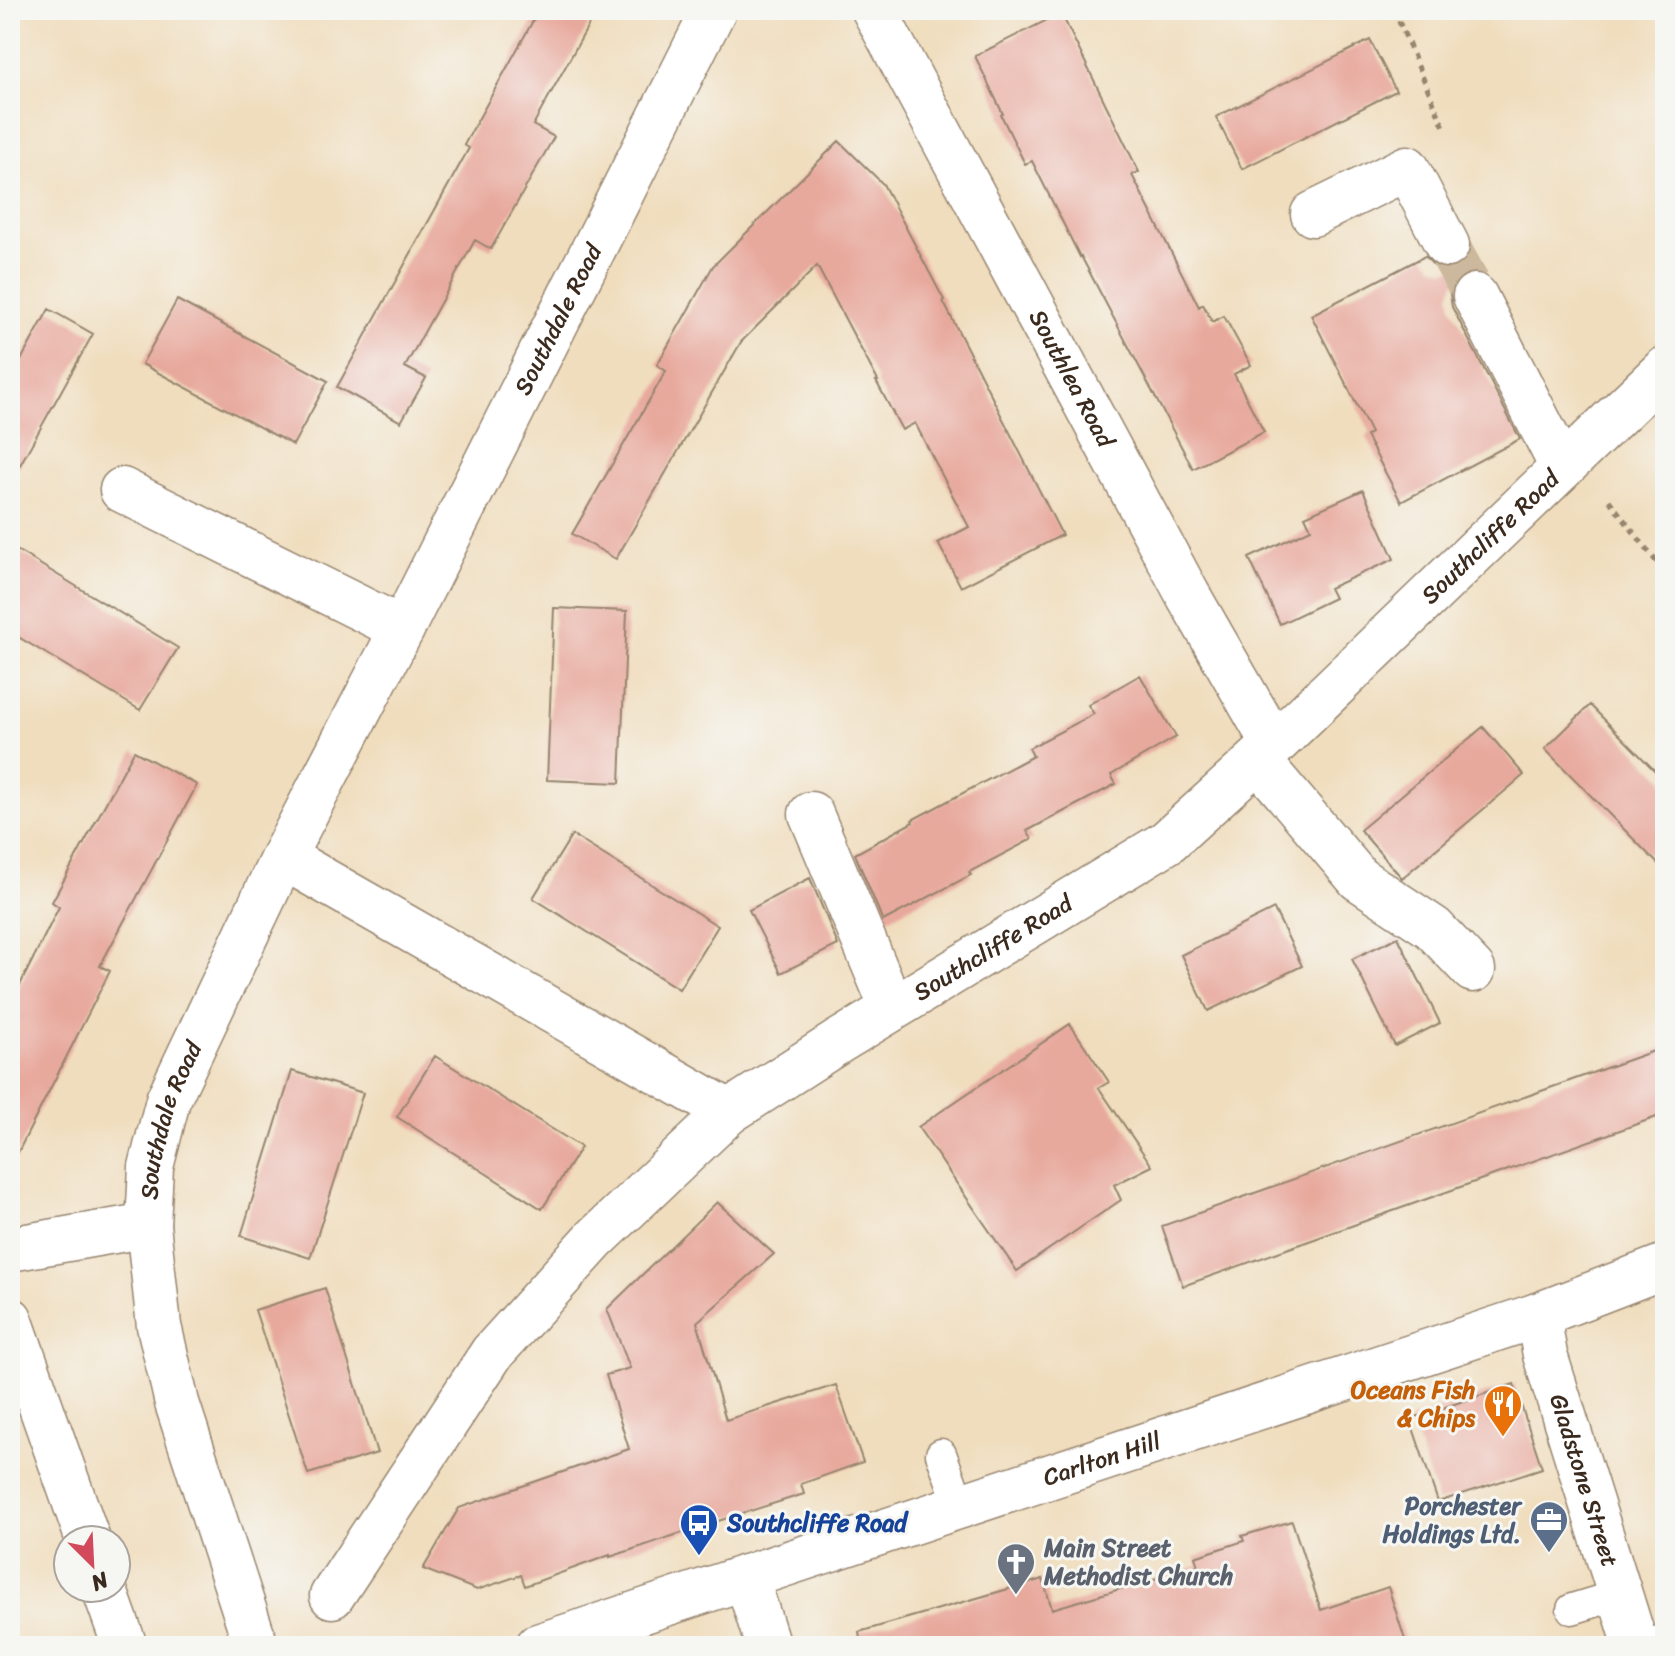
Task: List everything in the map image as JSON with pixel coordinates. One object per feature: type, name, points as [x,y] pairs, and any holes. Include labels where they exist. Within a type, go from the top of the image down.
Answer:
[{"type":"street","name":"Southdale Road","points":[[256,1646],[177,1403],[159,1326],[148,1225],[151,1167],[168,1100],[283,857],[402,629],[714,10]]},
{"type":"street","name":"Southlea Road","points":[[874,10],[1188,595],[1266,753],[1359,879],[1433,928],[1473,970]]},
{"type":"street","points":[[1313,214],[1407,168],[1447,245]]},
{"type":"street","points":[[1475,296],[1568,461]]},
{"type":"street","name":"Southcliffe Road","points":[[332,1596],[492,1353],[594,1240],[729,1112],[892,1008],[1167,842],[1266,753],[1665,369]]},
{"type":"street","points":[[122,490],[402,629]]},
{"type":"street","points":[[811,814],[892,1008]]},
{"type":"street","points":[[283,857],[729,1112]]},
{"type":"street","points":[[10,1249],[148,1225]]},
{"type":"street","name":"Carlton Hill","points":[[538,1646],[1538,1315],[1665,1266]]},
{"type":"street","name":"Gladstone Street","points":[[1538,1315],[1545,1355],[1636,1646]]},
{"type":"street","points":[[10,1319],[82,1524]]},
{"type":"street","points":[[746,1577],[768,1646]]},
{"type":"street","points":[[110,1604],[123,1641]]},
{"type":"lane","points":[[941,1454],[960,1506]]},
{"type":"lane","points":[[1572,1609],[1621,1594]]},
{"type":"lane","points":[[1642,1646],[1665,1639]]},
{"type":"path","points":[[1568,461],[1665,573]]},
{"type":"building","points":[[539,10],[597,10],[533,125],[554,137],[491,249],[475,240],[405,367],[426,378],[401,422],[337,387],[469,148],[464,145]]},
{"type":"building","points":[[1061,13],[1139,172],[1132,175],[1199,307],[1203,304],[1212,322],[1224,316],[1251,365],[1234,374],[1264,432],[1193,469],[1032,161],[1025,164],[975,56]]},
{"type":"building","points":[[1370,40],[1396,91],[1242,169],[1216,117]]},
{"type":"building","points":[[839,141],[883,184],[1062,535],[961,587],[938,543],[969,527],[915,423],[902,430],[817,266],[741,342],[616,559],[572,534],[666,371],[657,365],[713,266]]},
{"type":"building","points":[[1471,249],[1484,273],[1464,273],[1455,282],[1450,294],[1452,307],[1520,439],[1401,502],[1366,436],[1371,433],[1311,315],[1425,256],[1434,266],[1445,270],[1458,267],[1468,259]]},
{"type":"building","points":[[177,300],[328,381],[293,445],[142,364]]},
{"type":"building","points":[[49,309],[93,334],[10,483],[10,380]]},
{"type":"building","points":[[1363,490],[1394,559],[1329,588],[1334,598],[1280,624],[1249,558],[1311,529],[1305,516]]},
{"type":"building","points":[[10,546],[178,648],[140,710],[10,632]]},
{"type":"building","points":[[554,608],[627,611],[620,783],[547,780]]},
{"type":"building","points":[[1140,675],[1176,737],[1111,775],[1116,784],[1027,831],[1032,839],[883,921],[855,854],[1033,756],[1029,748],[1094,714],[1088,705]]},
{"type":"building","points":[[1590,705],[1665,781],[1665,871],[1545,749]]},
{"type":"building","points":[[1483,727],[1524,775],[1402,878],[1360,830]]},
{"type":"building","points":[[134,751],[197,785],[100,966],[110,971],[10,1168],[10,1005],[59,907],[52,902]]},
{"type":"building","points":[[572,835],[718,926],[679,989],[533,898]]},
{"type":"building","points":[[810,878],[838,945],[781,973],[749,910]]},
{"type":"building","points":[[1274,909],[1302,966],[1208,1011],[1181,955]]},
{"type":"building","points":[[1398,937],[1440,1023],[1395,1046],[1352,959]]},
{"type":"building","points":[[1070,1024],[1109,1082],[1099,1088],[1152,1166],[1114,1185],[1121,1200],[1017,1271],[918,1127]]},
{"type":"building","points":[[1665,1047],[1665,1114],[1183,1286],[1162,1226]]},
{"type":"building","points":[[435,1056],[581,1147],[542,1209],[397,1117]]},
{"type":"building","points":[[292,1071],[363,1093],[310,1258],[241,1236]]},
{"type":"building","points":[[717,1202],[774,1254],[697,1322],[726,1420],[836,1385],[863,1462],[801,1484],[804,1494],[610,1555],[525,1586],[521,1575],[477,1590],[423,1569],[459,1508],[629,1449],[606,1375],[630,1368],[607,1309]]},
{"type":"building","points":[[325,1288],[377,1453],[308,1474],[255,1310]]},
{"type":"building","points":[[1514,1384],[1542,1468],[1438,1502],[1410,1419]]},
{"type":"building","points":[[1292,1521],[1321,1610],[1388,1587],[1407,1646],[861,1646],[859,1632],[1043,1579],[1052,1609],[1198,1566],[1195,1557],[1244,1541],[1242,1536]]},
{"type":"tunnel","points":[[1447,245],[1475,296]]},
{"type":"place","name":"Oceans Fish & Chips","points":[[1503,1438]]},
{"type":"place","name":"Porchester Holdings Ltd.","points":[[1549,1554]]},
{"type":"place","name":"Southcliffe Road","points":[[699,1557]]},
{"type":"place","name":"Main Street Methodist Church","points":[[1016,1596]]}]
